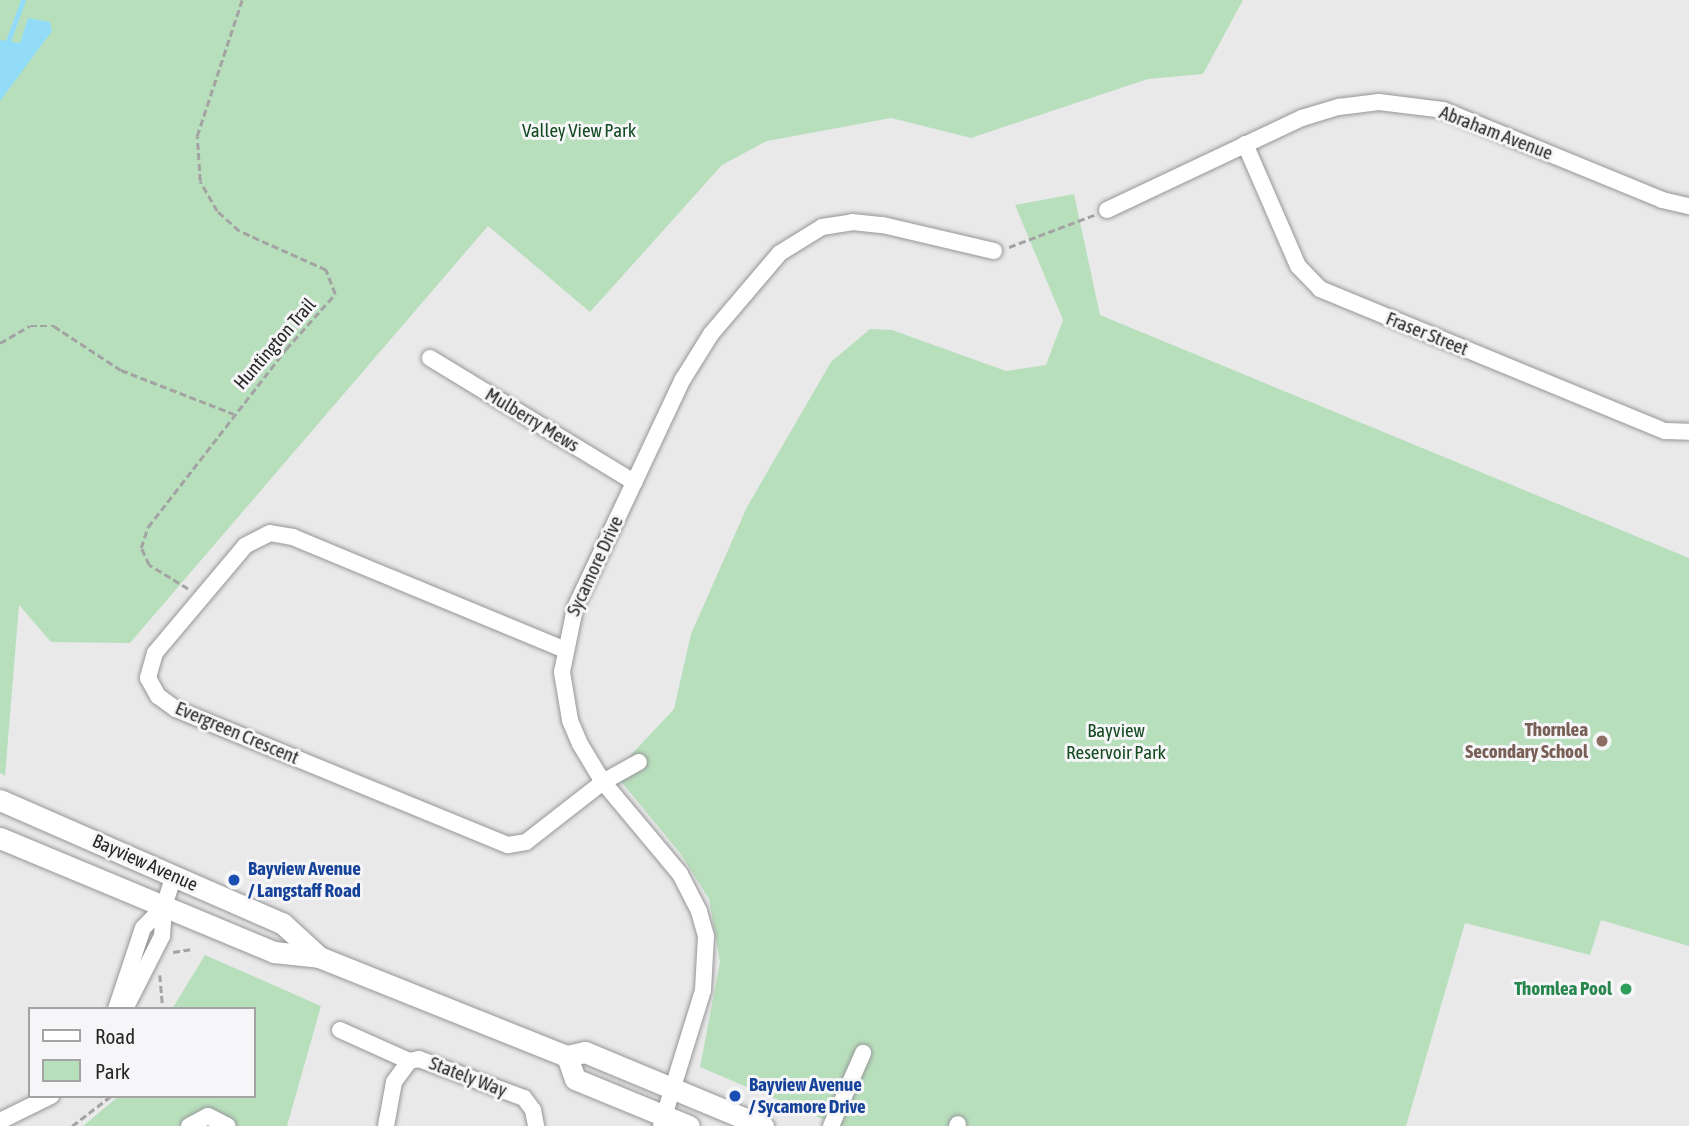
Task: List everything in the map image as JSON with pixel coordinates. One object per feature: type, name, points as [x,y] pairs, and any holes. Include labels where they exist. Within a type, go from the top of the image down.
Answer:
[{"type":"main road","name":"Bayview Avenue","points":[[0,800],[282,923],[319,957]]},
{"type":"main road","name":"Bayview Avenue","points":[[0,838],[274,952],[319,957],[567,1056],[585,1052],[668,1108],[689,1126]]},
{"type":"main road","name":"Bayview Avenue","points":[[668,1108],[763,1126]]},
{"type":"street","name":"Abraham Avenue","points":[[1107,210],[1245,144],[1339,107],[1379,102],[1422,106],[1689,206]]},
{"type":"street","name":"Fraser Street","points":[[1245,144],[1297,266],[1320,289],[1665,431],[1689,432]]},
{"type":"street","name":"Sycamore Drive","points":[[668,1108],[703,990],[706,936],[699,911],[680,874],[603,782],[570,720],[563,649],[575,608],[696,356],[768,264],[791,243],[822,227],[867,222],[994,251]]},
{"type":"street","name":"Mulberry Mews","points":[[430,358],[634,482]]},
{"type":"street","name":"Evergreen Crescent","points":[[563,649],[282,534],[253,539],[155,653],[148,669],[152,687],[176,709],[508,845],[534,837],[603,782],[639,762]]},
{"type":"street","points":[[126,1007],[162,936],[164,906],[174,875]]},
{"type":"street","points":[[117,1007],[143,928],[164,906]]},
{"type":"street","points":[[340,1030],[386,1046],[409,1061]]},
{"type":"street","points":[[831,1126],[863,1053]]},
{"type":"street","name":"Stately Way","points":[[386,1126],[394,1082],[409,1061],[448,1067],[524,1098],[533,1110],[536,1126]]},
{"type":"street","points":[[0,1121],[47,1098]]},
{"type":"street","points":[[189,1126],[208,1116],[228,1126]]},
{"type":"path","name":"Huntington Trail","points":[[202,598],[149,565],[141,548],[159,508],[335,294],[326,270],[239,230],[217,211],[200,181],[197,135],[242,0]]},
{"type":"path","points":[[994,251],[1107,210]]},
{"type":"path","points":[[0,343],[30,326],[54,326],[121,370],[234,414]]},
{"type":"path","points":[[167,959],[174,951],[191,949]]},
{"type":"path","points":[[163,966],[163,1007]]},
{"type":"path","points":[[72,1126],[108,1098]]},
{"type":"green space","name":"Valley View Park","points":[[0,0],[1243,0],[1203,74],[1148,79],[971,138],[891,118],[767,141],[722,165],[590,312],[488,226],[130,643],[51,642],[19,605],[5,776],[0,773]]},
{"type":"green space","name":"Bayview Reservoir Park","points":[[1074,194],[1100,315],[1689,558],[1689,946],[1601,920],[1590,955],[1465,923],[1406,1126],[839,1126],[700,1067],[720,962],[709,899],[680,853],[614,773],[674,709],[691,634],[747,507],[831,362],[870,329],[892,330],[1006,371],[1046,365],[1063,320],[1015,205]]},
{"type":"green space","points":[[205,955],[321,1006],[287,1126],[83,1126],[117,1098],[256,1098],[256,1007],[173,1007]]},
{"type":"water","points":[[28,18],[50,22],[52,31],[0,101],[0,40],[20,43]]},
{"type":"waterway","points":[[7,44],[23,0]]},
{"type":"place","name":"Thornlea Secondary School","points":[[1602,741]]},
{"type":"place","name":"Bayview Avenue / Langstaff Road","points":[[234,880]]},
{"type":"place","name":"Thornlea Pool","points":[[1626,989]]},
{"type":"place","name":"Bayview Avenue / Sycamore Drive","points":[[735,1096]]}]
